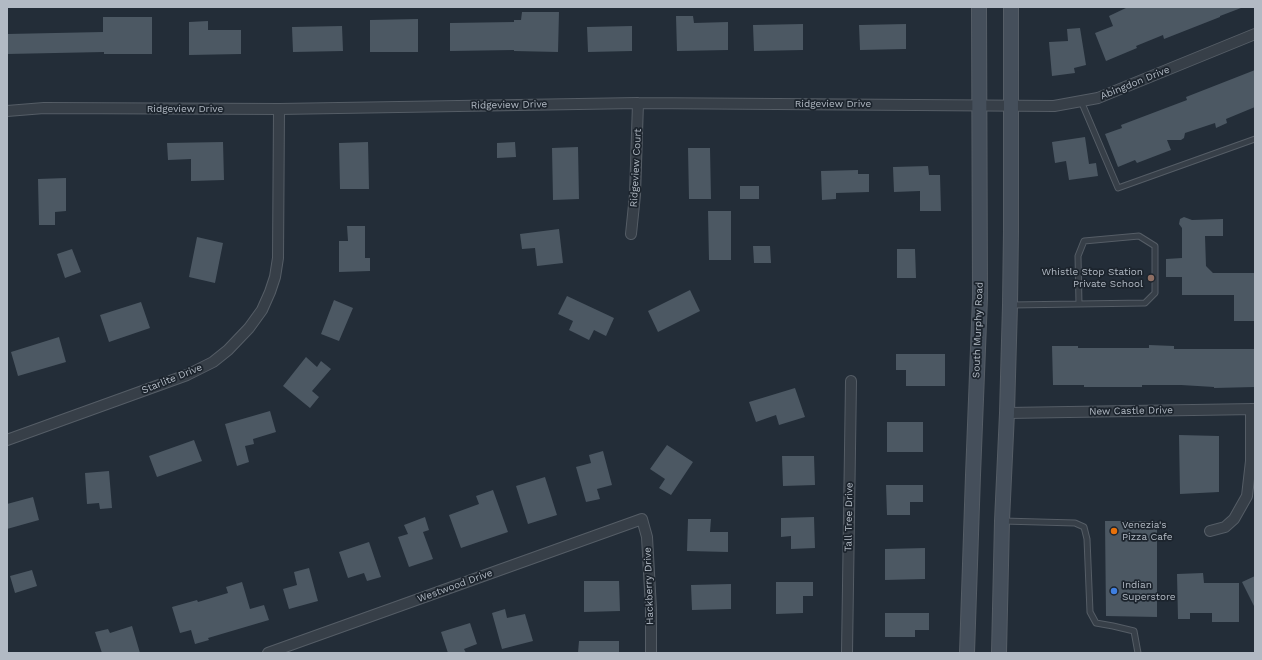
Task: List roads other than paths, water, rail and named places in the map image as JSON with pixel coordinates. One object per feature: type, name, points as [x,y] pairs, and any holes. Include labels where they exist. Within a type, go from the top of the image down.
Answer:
[{"type":"main road","name":"South Murphy Road","points":[[967,653],[972,474],[980,298],[979,7]]},
{"type":"main road","points":[[999,653],[1010,305],[1011,7]]},
{"type":"street","name":"Abingdon Drive","points":[[1010,106],[1054,106],[1098,98],[1255,34]]},
{"type":"street","name":"Ridgeview Drive","points":[[7,111],[44,108],[278,109],[638,102],[1010,106]]},
{"type":"street","name":"Ridgeview Court","points":[[631,234],[635,195],[638,102]]},
{"type":"street","name":"Starlite Drive","points":[[7,440],[187,375],[213,362],[228,350],[249,328],[262,310],[270,292],[275,277],[278,258],[278,109]]},
{"type":"street","name":"Tall Tree Drive","points":[[847,653],[851,381]]},
{"type":"street","name":"New Castle Drive","points":[[1007,413],[1253,409]]},
{"type":"street","points":[[1210,531],[1225,527],[1234,519],[1246,496],[1251,461],[1253,409]]},
{"type":"street","name":"Westwood Drive","points":[[268,653],[642,519]]},
{"type":"street","name":"Hackberry Drive","points":[[642,519],[647,537],[651,609],[651,653]]},
{"type":"lane","points":[[1081,101],[1118,188],[1255,139]]},
{"type":"lane","points":[[1010,305],[1080,304],[1145,303],[1155,293],[1155,246],[1139,236],[1084,241],[1078,256],[1080,304]]},
{"type":"lane","points":[[1002,521],[1075,523],[1084,527],[1087,539],[1090,612],[1096,623],[1134,632],[1138,653]]},
{"type":"place","name":"Whistle Stop Station Private School","points":[[1151,278]]},
{"type":"place","name":"Venezia's Pizza Cafe","points":[[1114,531]]},
{"type":"place","name":"Indian Superstore","points":[[1114,591]]}]
